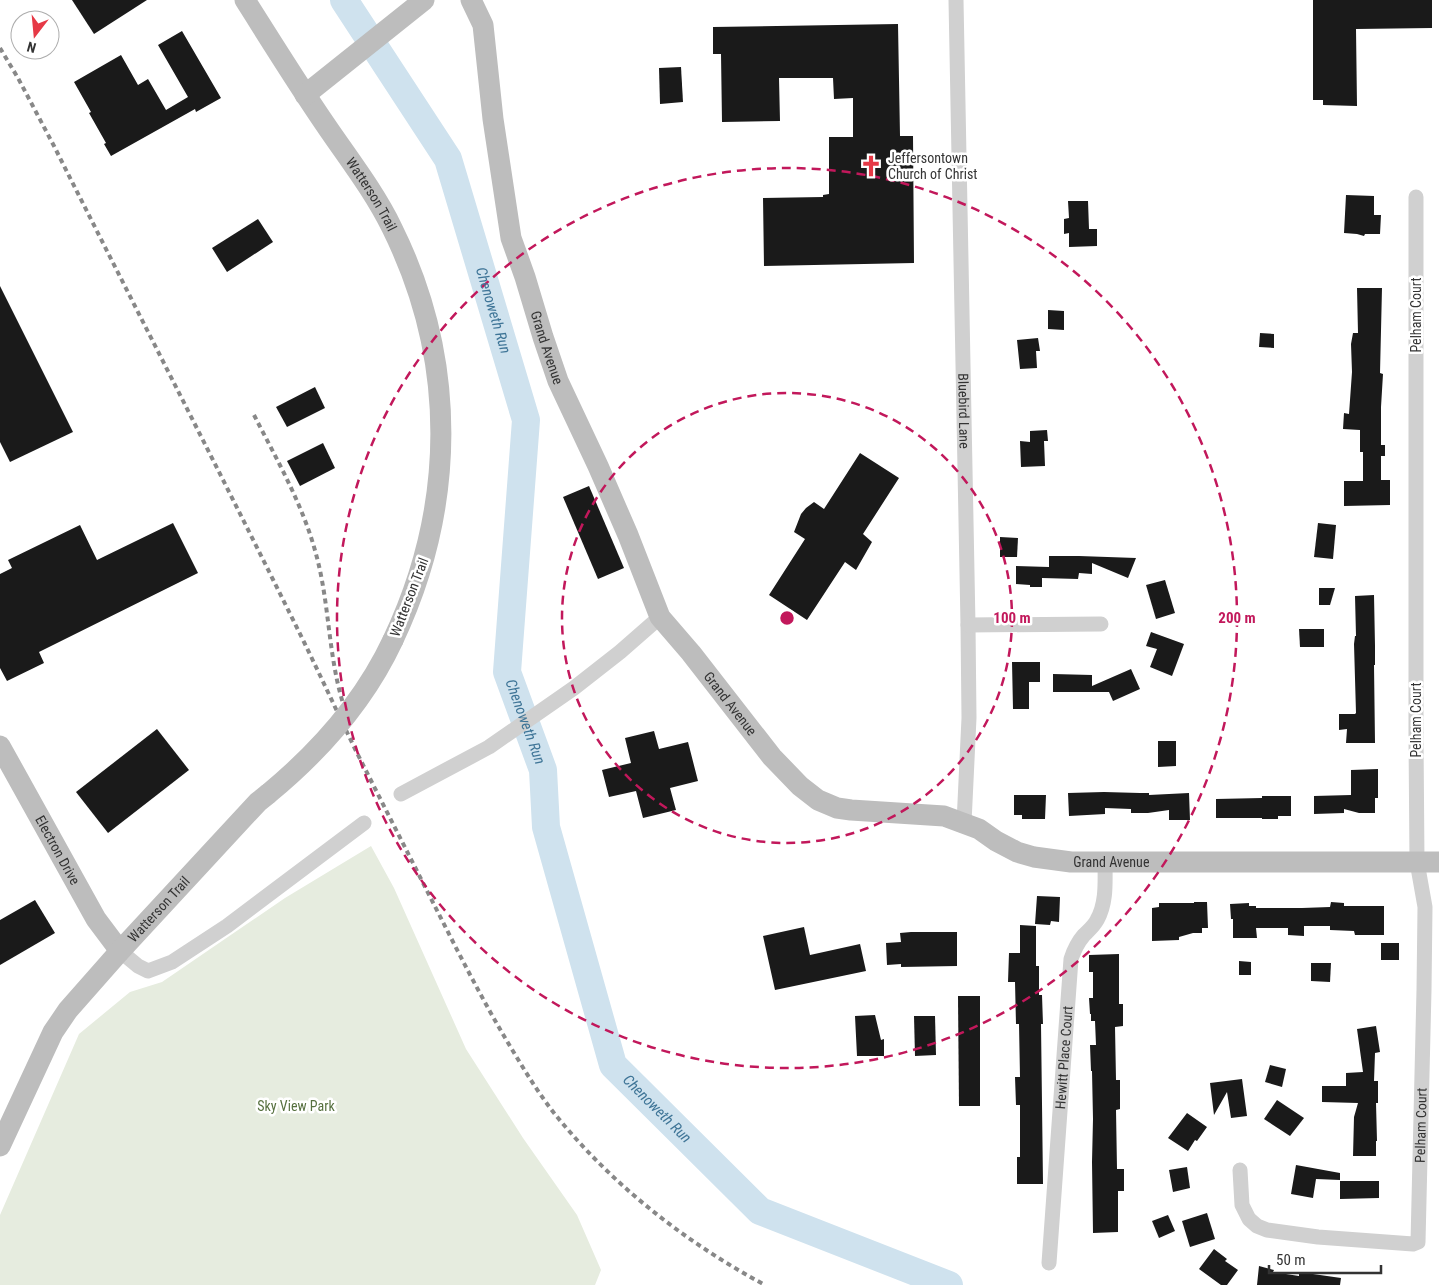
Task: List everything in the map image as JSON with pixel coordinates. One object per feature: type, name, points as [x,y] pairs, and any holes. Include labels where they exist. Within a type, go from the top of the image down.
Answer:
[{"type":"street","name":"Watterson Trail","points":[[0,1146],[53,1032],[68,1010],[258,802],[318,748],[342,721],[367,686],[405,615],[419,578],[430,539],[437,500],[441,460],[438,380],[432,341],[422,302],[409,264],[375,197],[245,0]]},
{"type":"street","points":[[306,95],[424,0]]},
{"type":"street","name":"Grand Avenue","points":[[471,0],[483,25],[493,119],[511,238],[558,381],[621,518],[660,617],[692,653],[772,757],[800,786],[818,800],[837,808],[944,816],[979,828],[996,841],[1017,852],[1034,857],[1063,861],[1439,862]]},
{"type":"street","name":"Bluebird Lane","points":[[956,0],[969,718],[964,822]]},
{"type":"street","name":"Pelham Court","points":[[1240,1170],[1242,1205],[1250,1219],[1257,1226],[1267,1230],[1318,1237],[1413,1244],[1418,1242],[1425,908],[1417,862],[1416,197]]},
{"type":"street","points":[[401,794],[489,746],[507,734],[574,688],[620,652],[660,617]]},
{"type":"street","points":[[968,625],[1101,624]]},
{"type":"street","name":"Electron Drive","points":[[0,746],[96,919],[120,951]]},
{"type":"street","points":[[120,951],[138,966],[148,971],[172,962],[227,926],[364,823]]},
{"type":"street","name":"Hewitt Place Court","points":[[1049,1263],[1071,959],[1076,946],[1084,935],[1091,930],[1098,918],[1105,896],[1105,862]]},
{"type":"green space","name":"Sky View Park","points":[[371,846],[394,888],[466,1049],[523,1138],[577,1215],[601,1270],[595,1285],[0,1285],[0,1215],[79,1034],[130,992],[162,982],[285,898]]},
{"type":"building","points":[[72,0],[147,0],[94,34]]},
{"type":"building","points":[[1313,0],[1432,0],[1432,28],[1356,29],[1357,106],[1323,105],[1323,100],[1313,100]]},
{"type":"building","name":"Jeffersontown Church of Christ","points":[[898,24],[900,136],[913,136],[914,263],[764,266],[763,198],[823,197],[823,195],[829,194],[829,137],[853,137],[853,98],[834,99],[833,78],[779,78],[780,121],[722,122],[721,54],[713,54],[713,27]]},
{"type":"building","points":[[182,31],[221,98],[196,112],[195,109],[111,156],[89,113],[91,112],[74,82],[121,55],[138,85],[148,79],[166,110],[188,97],[158,45]]},
{"type":"building","points":[[681,67],[683,102],[660,104],[659,68]]},
{"type":"building","points":[[1346,195],[1374,196],[1374,215],[1381,215],[1380,234],[1365,234],[1364,236],[1344,233]]},
{"type":"building","points":[[1068,201],[1088,201],[1089,229],[1097,229],[1097,246],[1069,247],[1069,233],[1064,234],[1064,219],[1069,218]]},
{"type":"building","points":[[258,219],[273,242],[227,272],[212,248]]},
{"type":"building","points":[[0,286],[73,432],[10,462],[0,442]]},
{"type":"building","points":[[1357,288],[1382,288],[1380,373],[1383,374],[1381,445],[1385,445],[1385,456],[1381,456],[1381,480],[1390,480],[1390,505],[1344,506],[1344,481],[1363,481],[1363,452],[1360,452],[1360,430],[1343,429],[1344,413],[1349,414],[1352,372],[1351,344],[1353,333],[1358,333]]},
{"type":"building","points":[[1048,310],[1064,311],[1064,330],[1048,329]]},
{"type":"building","points":[[1260,333],[1274,334],[1274,348],[1259,347]]},
{"type":"building","points":[[1038,338],[1040,351],[1036,351],[1037,368],[1020,369],[1017,340]]},
{"type":"building","points":[[315,387],[325,408],[287,427],[276,407]]},
{"type":"building","points":[[1047,430],[1048,441],[1044,441],[1045,466],[1021,467],[1020,441],[1030,442],[1030,431]]},
{"type":"building","points":[[323,443],[335,468],[300,486],[287,461]]},
{"type":"building","points":[[860,453],[899,478],[863,534],[872,542],[856,570],[845,562],[807,620],[769,595],[805,539],[794,532],[801,514],[814,502],[824,509]]},
{"type":"building","points":[[589,486],[624,568],[598,579],[563,497]]},
{"type":"building","points":[[173,523],[198,573],[39,652],[44,663],[7,681],[0,668],[0,574],[12,568],[8,560],[80,525],[97,560]]},
{"type":"building","points":[[1318,523],[1336,525],[1333,559],[1314,557]]},
{"type":"building","points":[[1000,537],[1018,538],[1017,557],[1000,557]]},
{"type":"building","points":[[1049,556],[1136,558],[1128,578],[1092,563],[1092,574],[1079,573],[1078,579],[1042,578],[1042,587],[1016,584],[1016,566],[1049,567]]},
{"type":"building","points":[[1165,580],[1175,613],[1156,619],[1146,585]]},
{"type":"building","points":[[1319,588],[1335,588],[1330,605],[1319,605]]},
{"type":"building","points":[[1374,595],[1375,743],[1346,743],[1347,729],[1339,730],[1339,714],[1356,713],[1355,596]]},
{"type":"building","points":[[1299,629],[1324,629],[1324,647],[1300,647]]},
{"type":"building","points":[[1151,632],[1184,644],[1172,676],[1150,667],[1157,649],[1146,646]]},
{"type":"building","points":[[1012,662],[1040,662],[1040,682],[1029,682],[1029,709],[1013,709]]},
{"type":"building","points":[[1131,669],[1140,689],[1113,701],[1109,692],[1053,692],[1053,674],[1092,675],[1092,686]]},
{"type":"building","points":[[157,729],[189,770],[108,833],[76,792]]},
{"type":"building","points":[[654,731],[659,749],[688,742],[698,781],[670,788],[676,810],[643,818],[636,791],[609,797],[602,770],[631,763],[625,738]]},
{"type":"building","points":[[1158,741],[1176,741],[1176,766],[1158,767]]},
{"type":"building","points":[[1378,769],[1378,798],[1375,798],[1375,813],[1359,813],[1344,809],[1344,813],[1314,814],[1314,796],[1351,795],[1351,770]]},
{"type":"building","points":[[1068,793],[1149,793],[1149,795],[1189,793],[1190,820],[1169,820],[1169,810],[1131,813],[1131,809],[1105,808],[1105,814],[1069,816]]},
{"type":"building","points":[[1014,795],[1046,795],[1045,819],[1022,819],[1022,815],[1014,815]]},
{"type":"building","points":[[1262,796],[1291,796],[1291,816],[1278,816],[1278,819],[1216,818],[1216,799],[1262,798]]},
{"type":"building","points":[[1037,896],[1060,897],[1059,922],[1051,921],[1050,925],[1035,924]]},
{"type":"building","points":[[35,900],[55,933],[0,965],[0,920]]},
{"type":"building","points":[[1207,902],[1208,928],[1202,928],[1202,933],[1193,933],[1179,937],[1179,940],[1152,941],[1152,908],[1159,907],[1159,903]]},
{"type":"building","points":[[1331,902],[1344,903],[1344,906],[1384,906],[1384,935],[1355,935],[1354,931],[1330,930],[1330,926],[1304,926],[1304,936],[1288,935],[1288,928],[1256,928],[1257,938],[1233,938],[1233,919],[1231,919],[1230,904],[1249,903],[1249,906],[1256,906],[1256,908],[1302,908],[1330,907]]},
{"type":"building","points":[[1020,925],[1036,926],[1036,966],[1039,966],[1039,995],[1042,995],[1043,1024],[1041,1024],[1043,1184],[1017,1184],[1017,1157],[1020,1157],[1020,1105],[1016,1105],[1015,1077],[1020,1077],[1019,1024],[1016,1024],[1015,982],[1008,982],[1009,953],[1020,953]]},
{"type":"building","points":[[804,927],[810,955],[860,944],[866,971],[775,990],[763,936]]},
{"type":"building","points":[[957,932],[957,966],[901,967],[901,964],[887,965],[886,943],[901,942],[900,933]]},
{"type":"building","points":[[1381,943],[1399,943],[1399,960],[1381,960]]},
{"type":"building","points":[[1119,954],[1119,1004],[1123,1004],[1123,1026],[1115,1027],[1116,1080],[1120,1080],[1120,1109],[1116,1110],[1117,1169],[1124,1169],[1124,1191],[1118,1191],[1118,1232],[1093,1233],[1093,1119],[1090,1045],[1096,1045],[1095,1021],[1091,1021],[1090,1014],[1089,998],[1093,998],[1093,972],[1089,972],[1089,955]]},
{"type":"building","points":[[1239,961],[1251,962],[1251,975],[1239,975]]},
{"type":"building","points":[[1311,963],[1331,963],[1330,982],[1311,981]]},
{"type":"building","points":[[958,996],[980,996],[980,1106],[959,1106]]},
{"type":"building","points":[[875,1015],[881,1040],[884,1039],[884,1056],[857,1056],[855,1016]]},
{"type":"building","points":[[914,1016],[935,1016],[936,1055],[915,1056]]},
{"type":"building","points":[[1376,1026],[1380,1052],[1375,1053],[1374,1081],[1378,1081],[1376,1156],[1353,1156],[1354,1117],[1358,1103],[1322,1102],[1322,1086],[1346,1086],[1346,1073],[1363,1072],[1357,1029]]},
{"type":"building","points":[[1270,1065],[1286,1069],[1282,1087],[1265,1082]]},
{"type":"building","points":[[1242,1079],[1247,1116],[1231,1118],[1227,1092],[1214,1115],[1210,1083]]},
{"type":"building","points":[[1277,1100],[1304,1118],[1290,1136],[1264,1119]]},
{"type":"building","points":[[1187,1113],[1207,1127],[1188,1151],[1168,1138]]},
{"type":"building","points":[[1296,1165],[1340,1173],[1340,1180],[1316,1179],[1313,1198],[1291,1194]]},
{"type":"building","points":[[1187,1167],[1190,1188],[1173,1192],[1169,1170]]},
{"type":"building","points":[[1340,1181],[1379,1181],[1379,1198],[1340,1199]]},
{"type":"building","points":[[1207,1213],[1215,1239],[1190,1247],[1182,1221]]},
{"type":"building","points":[[1168,1215],[1175,1231],[1159,1238],[1152,1221]]},
{"type":"building","points":[[1214,1249],[1227,1259],[1225,1261],[1238,1270],[1227,1285],[1221,1285],[1199,1269]]},
{"type":"building","points":[[1259,1266],[1274,1270],[1273,1272],[1299,1276],[1299,1272],[1341,1278],[1340,1285],[1257,1285]]},
{"type":"waterway","name":"Chenoweth Run","points":[[344,0],[448,159],[526,420],[507,672],[543,770],[546,827],[613,1065],[760,1211],[949,1285]]},
{"type":"railway","points":[[0,48],[54,146],[450,936],[490,1012],[525,1071],[554,1113],[576,1139],[625,1188],[678,1231],[765,1285]]},
{"type":"railway","points":[[254,415],[289,483],[311,536],[323,584],[337,681],[349,723]]},
{"type":"place","name":"Jeffersontown Church of Christ","points":[[871,166]]}]
